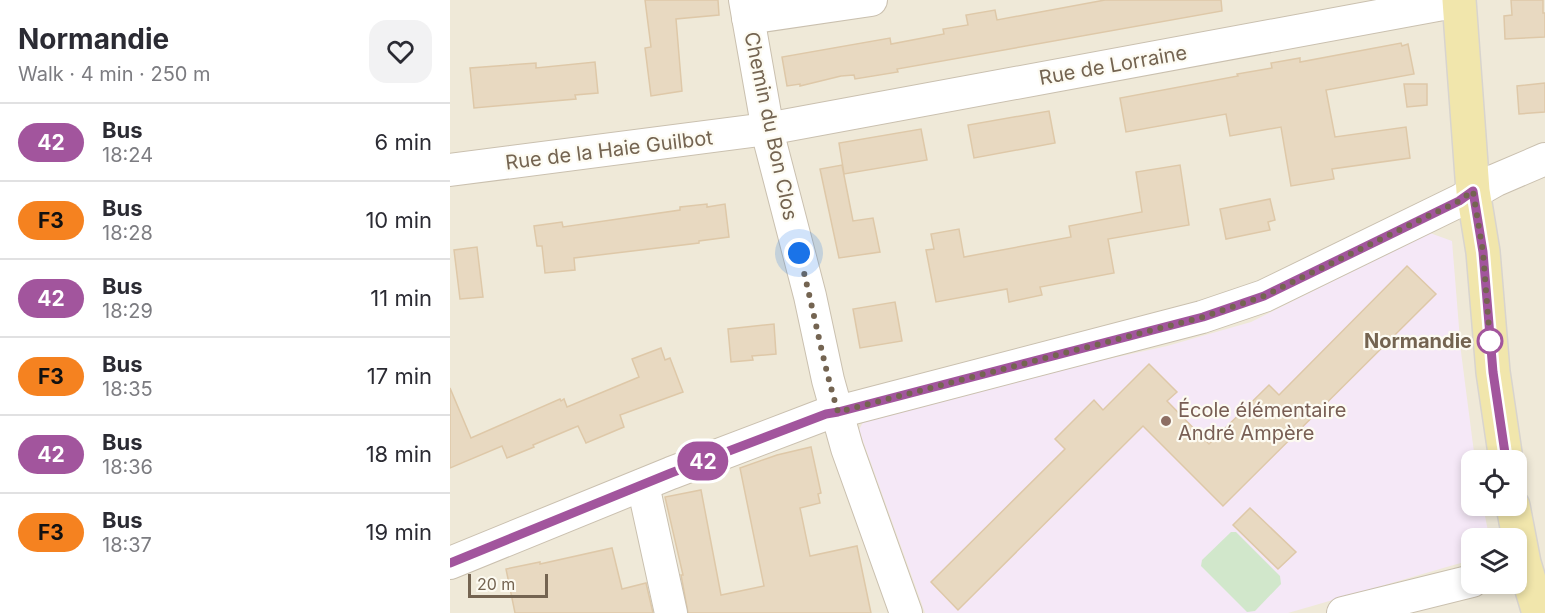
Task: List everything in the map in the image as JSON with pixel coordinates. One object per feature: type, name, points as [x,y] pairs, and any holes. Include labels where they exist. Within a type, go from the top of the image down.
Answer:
[{"type":"main road","points":[[1459,0],[1473,191],[1483,252],[1493,372],[1505,450]]},
{"type":"main road","points":[[1516,516],[1529,562],[1539,613]]},
{"type":"street","name":"Chemin du Bon Clos","points":[[871,0],[746,9],[767,129],[810,296],[828,380],[847,448],[906,613]]},
{"type":"street","name":"Rue de Lorraine","points":[[767,129],[1459,0]]},
{"type":"street","name":"Rue de la Haie Guilbot","points":[[450,170],[767,129]]},
{"type":"street","points":[[450,563],[826,414],[1203,317],[1264,296],[1459,201],[1473,191],[1545,159]]},
{"type":"street","points":[[643,485],[671,613]]},
{"type":"street","points":[[1343,613],[1461,584]]},
{"type":"shaded area","points":[[450,0],[1545,0],[1545,613],[450,613]]},
{"type":"shaded area","name":"École élémentaire André Ampère","points":[[1430,233],[1452,241],[1461,352],[1474,450],[1461,450],[1461,516],[1485,516],[1487,528],[1461,528],[1461,563],[1288,613],[925,613],[859,430],[868,412],[1167,346],[1251,322]]},
{"type":"green space","points":[[1231,532],[1236,532],[1280,576],[1281,584],[1255,611],[1247,612],[1201,566],[1202,560]]},
{"type":"building","points":[[645,0],[718,0],[719,15],[676,19],[682,91],[651,96],[645,48],[651,47]]},
{"type":"building","points":[[1105,0],[1221,0],[1222,11],[897,69],[898,72],[855,79],[854,75],[841,76],[800,86],[800,84],[787,86],[782,57],[890,38],[891,44],[944,34],[943,29],[968,25],[966,15],[995,10],[997,20]]},
{"type":"building","points":[[1511,0],[1543,0],[1545,37],[1505,39],[1504,16],[1512,15]]},
{"type":"building","points":[[1401,43],[1402,46],[1408,44],[1414,74],[1326,90],[1335,137],[1406,127],[1410,158],[1332,169],[1334,179],[1291,186],[1281,127],[1230,136],[1226,114],[1126,132],[1120,98],[1238,76],[1237,74],[1272,68],[1271,63],[1300,58],[1300,62]]},
{"type":"building","points":[[595,62],[598,93],[575,95],[576,99],[474,108],[470,68],[536,63],[536,68]]},
{"type":"building","points":[[1545,83],[1545,112],[1519,114],[1517,86]]},
{"type":"building","points":[[1404,84],[1427,84],[1427,105],[1407,107]]},
{"type":"building","points":[[1049,111],[1055,143],[974,158],[968,125]]},
{"type":"building","points":[[921,129],[927,160],[844,174],[839,143]]},
{"type":"building","points":[[842,165],[853,221],[873,218],[880,252],[839,258],[820,169]]},
{"type":"building","points":[[1180,165],[1189,225],[1108,239],[1114,273],[1040,287],[1042,295],[1009,302],[1007,289],[936,302],[926,250],[934,249],[931,234],[959,229],[964,257],[1071,237],[1069,226],[1142,212],[1136,172]]},
{"type":"building","points":[[1270,199],[1275,220],[1268,222],[1270,230],[1226,239],[1220,209]]},
{"type":"building","points":[[707,204],[707,207],[725,204],[729,237],[699,241],[699,243],[574,258],[575,270],[545,273],[542,246],[537,246],[534,226],[562,222],[563,227]]},
{"type":"building","points":[[477,247],[483,297],[460,299],[454,250]]},
{"type":"building","points":[[1407,266],[1436,294],[1223,506],[1143,426],[958,610],[931,582],[1065,449],[1055,439],[1094,400],[1103,410],[1149,364],[1177,392],[1167,401],[1209,444],[1269,385],[1279,395]]},
{"type":"building","points":[[895,302],[902,341],[860,348],[853,309]]},
{"type":"building","points":[[774,324],[776,354],[752,356],[753,360],[731,362],[728,329]]},
{"type":"building","points":[[661,348],[665,360],[670,358],[683,392],[620,415],[624,427],[586,443],[578,426],[507,458],[502,446],[450,468],[450,388],[471,438],[560,399],[561,401],[564,399],[567,407],[639,377],[632,359]]},
{"type":"building","points":[[811,447],[821,493],[818,494],[820,503],[800,508],[810,556],[857,546],[871,613],[688,613],[681,575],[683,575],[665,497],[701,490],[721,595],[764,586],[740,468],[777,455]]},
{"type":"building","points":[[1250,508],[1296,552],[1278,569],[1233,525]]},
{"type":"building","points":[[612,548],[622,589],[646,583],[653,613],[515,613],[506,569]]},
{"type":"bus line","name":"42","points":[[450,563],[671,473],[826,414],[1203,317],[1264,296],[1459,201],[1473,191],[1483,252],[1493,372],[1505,450]]},
{"type":"place","name":"Normandie","points":[[1490,341]]},
{"type":"place","name":"École élémentaire André Ampère","points":[[1166,421]]},
{"type":"route","points":[[799,253],[828,380],[838,412],[1203,317],[1264,296],[1459,201],[1473,191],[1483,252],[1490,341]]}]
